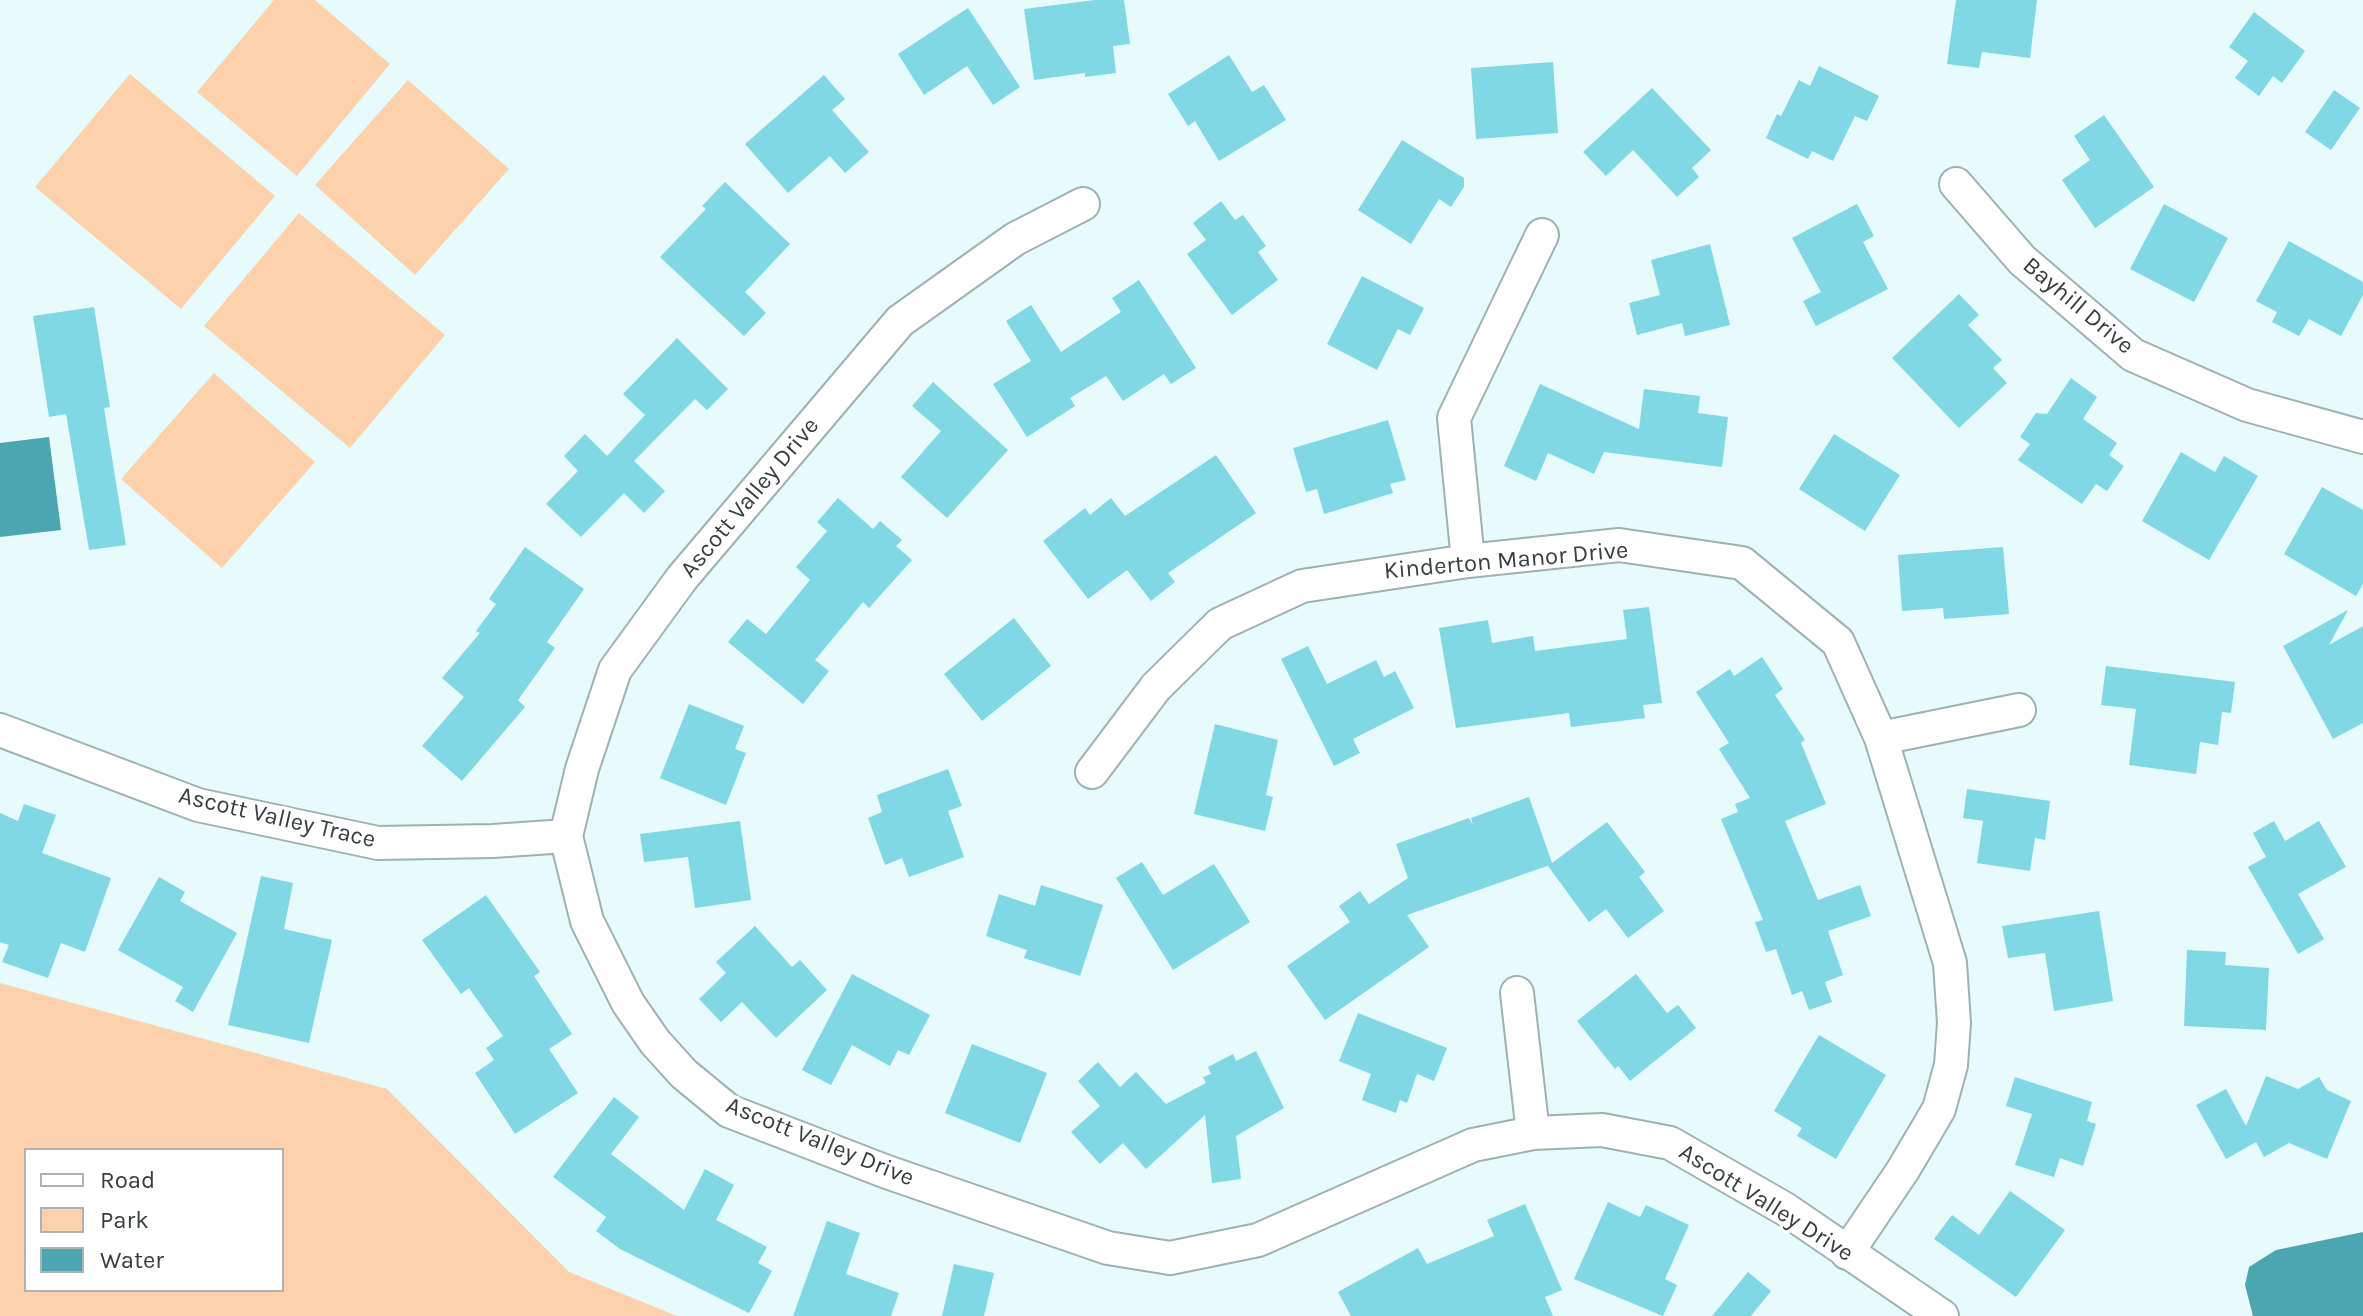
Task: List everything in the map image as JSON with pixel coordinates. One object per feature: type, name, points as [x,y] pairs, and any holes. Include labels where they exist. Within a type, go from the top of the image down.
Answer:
[{"type":"street","name":"Bayhill Drive","points":[[1956,184],[2022,260],[2133,355],[2247,405],[2363,437]]},
{"type":"street","name":"Ascott Valley Drive","points":[[1083,204],[1015,239],[900,321],[682,578],[615,670],[582,769],[566,836],[587,921],[628,1003],[655,1042],[684,1074],[729,1111],[887,1172],[1108,1248],[1170,1258],[1258,1240],[1473,1145],[1533,1133],[1602,1130],[1670,1143],[1785,1209],[1942,1316]]},
{"type":"street","points":[[1468,561],[1454,418],[1542,235]]},
{"type":"street","name":"Kinderton Manor Drive","points":[[1092,772],[1156,687],[1220,624],[1302,586],[1468,561],[1619,545],[1742,563],[1838,642],[1881,738],[1950,963],[1954,1023],[1951,1065],[1939,1109],[1903,1170],[1847,1253]]},
{"type":"street","points":[[1881,738],[2019,710]]},
{"type":"street","name":"Ascott Valley Trace","points":[[0,730],[198,805],[378,843],[566,836]]},
{"type":"street","points":[[1517,993],[1533,1133]]},
{"type":"green space","points":[[274,0],[315,0],[390,64],[297,176],[197,92]]},
{"type":"green space","points":[[130,74],[275,196],[181,309],[35,187]]},
{"type":"green space","points":[[408,80],[509,169],[415,275],[315,185]]},
{"type":"green space","points":[[299,213],[445,335],[350,448],[204,326]]},
{"type":"green space","points":[[214,373],[315,462],[222,568],[121,479]]},
{"type":"green space","points":[[0,983],[387,1089],[569,1272],[677,1316],[0,1316]]},
{"type":"water","points":[[49,437],[61,530],[0,537],[0,443]]},
{"type":"water","points":[[2363,1232],[2363,1316],[2253,1316],[2245,1285],[2249,1267],[2276,1250]]},
{"type":"building","points":[[1095,0],[1124,0],[1130,44],[1113,46],[1116,73],[1085,77],[1085,73],[1034,80],[1024,9]]},
{"type":"building","points":[[1956,0],[2037,0],[2030,58],[1982,52],[1979,68],[1947,64]]},
{"type":"building","points":[[968,8],[1020,87],[993,105],[967,66],[924,95],[898,54]]},
{"type":"building","points":[[2254,12],[2305,51],[2282,83],[2273,76],[2259,96],[2235,78],[2248,61],[2229,47]]},
{"type":"building","points":[[1229,55],[1252,92],[1264,85],[1286,120],[1219,161],[1195,121],[1188,126],[1168,94]]},
{"type":"building","points":[[1553,62],[1558,133],[1476,139],[1471,68]]},
{"type":"building","points":[[1819,66],[1879,96],[1867,121],[1855,116],[1833,161],[1812,151],[1808,159],[1766,138],[1799,80],[1810,86]]},
{"type":"building","points":[[824,75],[845,99],[832,110],[869,152],[845,173],[830,156],[788,193],[745,144]]},
{"type":"building","points":[[1652,88],[1711,150],[1692,168],[1699,177],[1677,197],[1633,150],[1606,176],[1583,152]]},
{"type":"building","points":[[2334,90],[2360,108],[2331,150],[2305,132]]},
{"type":"building","points":[[2104,115],[2154,187],[2095,228],[2062,180],[2090,160],[2074,136]]},
{"type":"building","points":[[1402,140],[1464,178],[1464,187],[1451,207],[1439,199],[1411,244],[1358,210]]},
{"type":"building","points":[[725,182],[790,244],[745,292],[766,313],[744,336],[660,257],[706,209],[702,206]]},
{"type":"building","points":[[1221,201],[1235,220],[1243,215],[1266,246],[1258,252],[1278,280],[1232,315],[1187,254],[1206,240],[1193,223]]},
{"type":"building","points":[[1857,204],[1874,236],[1863,242],[1888,289],[1816,326],[1803,301],[1821,292],[1792,238]]},
{"type":"building","points":[[2164,204],[2228,238],[2194,302],[2130,269]]},
{"type":"building","points":[[2289,241],[2363,282],[2363,295],[2341,336],[2309,319],[2299,336],[2272,322],[2277,312],[2256,301]]},
{"type":"building","points":[[1710,244],[1730,325],[1685,336],[1682,323],[1637,335],[1629,303],[1660,295],[1651,260]]},
{"type":"building","points":[[1362,276],[1424,308],[1410,335],[1398,329],[1377,370],[1327,344]]},
{"type":"building","points":[[1139,280],[1196,368],[1171,384],[1164,374],[1123,401],[1106,376],[1070,398],[1075,406],[1027,437],[993,384],[1031,361],[1006,321],[1031,305],[1061,352],[1121,312],[1112,298]]},
{"type":"building","points":[[1959,294],[1979,315],[1968,325],[2002,360],[1993,368],[2007,383],[1959,428],[1892,358]]},
{"type":"building","points":[[94,307],[110,407],[104,408],[126,545],[89,550],[66,414],[49,417],[33,316]]},
{"type":"building","points":[[677,338],[728,389],[707,410],[695,399],[634,461],[665,491],[644,513],[624,493],[581,537],[546,504],[578,471],[564,456],[585,434],[607,456],[645,415],[623,394]]},
{"type":"building","points":[[2071,378],[2097,397],[2083,419],[2117,443],[2109,455],[2124,466],[2107,491],[2096,484],[2082,504],[2018,460],[2030,444],[2020,437],[2036,413],[2047,414]]},
{"type":"building","points":[[933,382],[1008,450],[947,518],[901,477],[941,431],[912,406]]},
{"type":"building","points":[[1540,384],[1639,429],[1644,389],[1700,396],[1698,413],[1728,417],[1722,467],[1604,452],[1594,474],[1548,453],[1536,481],[1504,466]]},
{"type":"building","points":[[1388,420],[1406,480],[1390,484],[1393,493],[1324,514],[1317,489],[1306,492],[1293,448]]},
{"type":"building","points":[[1834,434],[1900,475],[1865,531],[1799,489]]},
{"type":"building","points":[[2181,452],[2215,472],[2224,456],[2258,476],[2209,560],[2142,521]]},
{"type":"building","points":[[1216,455],[1256,513],[1168,573],[1175,582],[1151,601],[1127,570],[1088,599],[1043,541],[1085,508],[1090,515],[1111,498],[1125,516]]},
{"type":"building","points":[[2322,487],[2363,510],[2363,584],[2356,596],[2284,554]]},
{"type":"building","points":[[838,498],[873,529],[880,521],[902,540],[896,546],[912,560],[869,608],[863,602],[815,660],[829,671],[803,704],[728,642],[747,619],[766,634],[810,580],[796,567],[827,531],[817,522]]},
{"type":"building","points":[[525,547],[584,589],[547,642],[555,648],[518,700],[525,707],[462,781],[422,746],[464,697],[442,678],[480,633],[476,631],[496,604],[489,599]]},
{"type":"building","points":[[2003,547],[2009,614],[1944,619],[1943,608],[1902,611],[1898,555]]},
{"type":"building","points":[[1649,607],[1662,703],[1643,705],[1645,718],[1571,727],[1569,713],[1456,728],[1439,628],[1488,620],[1492,643],[1533,636],[1535,651],[1627,639],[1623,610]]},
{"type":"building","points":[[2348,610],[2329,645],[2363,626],[2363,723],[2333,739],[2283,646]]},
{"type":"building","points":[[1014,618],[1051,666],[982,721],[944,674]]},
{"type":"building","points":[[1308,646],[1327,684],[1376,660],[1384,677],[1395,671],[1414,708],[1353,739],[1360,753],[1334,766],[1281,659]]},
{"type":"building","points":[[1762,657],[1783,689],[1775,695],[1805,740],[1801,743],[1826,804],[1785,821],[1818,900],[1860,885],[1871,916],[1828,931],[1843,975],[1825,982],[1832,1002],[1809,1010],[1802,991],[1792,995],[1776,949],[1766,952],[1755,922],[1763,920],[1721,819],[1738,812],[1735,804],[1750,798],[1719,749],[1729,743],[1696,692],[1730,669],[1734,676]]},
{"type":"building","points":[[2106,666],[2235,682],[2231,713],[2222,712],[2218,745],[2200,742],[2196,774],[2129,765],[2136,709],[2101,705]]},
{"type":"building","points":[[689,704],[744,726],[735,749],[746,753],[726,805],[660,778]]},
{"type":"building","points":[[1215,724],[1278,740],[1266,795],[1273,797],[1265,831],[1194,814]]},
{"type":"building","points":[[948,769],[962,806],[948,811],[964,857],[909,877],[902,858],[885,865],[868,818],[882,812],[877,795]]},
{"type":"building","points":[[1967,789],[2050,801],[2045,840],[2035,838],[2030,871],[1977,863],[1983,821],[1963,818]]},
{"type":"building","points":[[1529,797],[1552,863],[1607,822],[1645,872],[1639,877],[1664,911],[1628,938],[1606,909],[1589,922],[1550,865],[1407,915],[1429,947],[1325,1020],[1287,966],[1350,922],[1339,906],[1360,891],[1369,904],[1408,878],[1396,844],[1469,818],[1473,825],[1471,818]]},
{"type":"building","points":[[24,804],[56,815],[42,853],[111,878],[85,952],[61,943],[48,978],[2,962],[9,945],[0,942],[0,813],[18,821]]},
{"type":"building","points":[[740,821],[751,900],[695,908],[688,857],[644,862],[640,834]]},
{"type":"building","points":[[2274,821],[2285,841],[2319,821],[2346,867],[2298,894],[2324,939],[2298,954],[2248,867],[2266,857],[2253,833]]},
{"type":"building","points":[[1142,862],[1163,895],[1214,864],[1250,922],[1173,970],[1116,878]]},
{"type":"building","points":[[261,876],[293,883],[284,929],[332,940],[309,1043],[228,1025]]},
{"type":"building","points":[[159,877],[185,892],[180,901],[237,933],[193,1012],[175,1001],[183,987],[118,950]]},
{"type":"building","points":[[1041,885],[1103,905],[1080,976],[1024,958],[1027,950],[986,936],[999,894],[1035,906]]},
{"type":"building","points":[[486,895],[540,972],[534,976],[572,1034],[549,1049],[578,1093],[515,1134],[475,1073],[494,1060],[486,1048],[503,1036],[469,988],[461,994],[422,940]]},
{"type":"building","points":[[2099,911],[2113,1001],[2054,1011],[2045,953],[2008,958],[2002,926]]},
{"type":"building","points":[[755,926],[792,967],[800,960],[827,990],[776,1038],[742,1002],[721,1022],[699,999],[726,973],[716,962]]},
{"type":"building","points":[[2187,950],[2226,952],[2225,965],[2269,968],[2266,1030],[2184,1026]]},
{"type":"building","points":[[852,974],[930,1015],[909,1055],[898,1050],[890,1066],[852,1045],[831,1085],[802,1070]]},
{"type":"building","points":[[1636,974],[1667,1013],[1678,1005],[1696,1028],[1630,1081],[1618,1066],[1615,1069],[1577,1021]]},
{"type":"building","points":[[1358,1013],[1447,1048],[1434,1081],[1417,1074],[1407,1103],[1400,1100],[1396,1113],[1362,1100],[1371,1074],[1339,1061]]},
{"type":"building","points":[[1819,1035],[1886,1075],[1836,1159],[1797,1136],[1802,1128],[1774,1111]]},
{"type":"building","points":[[972,1044],[1047,1073],[1020,1143],[945,1113]]},
{"type":"building","points":[[1256,1051],[1284,1108],[1236,1136],[1241,1179],[1212,1183],[1205,1115],[1146,1169],[1123,1143],[1100,1164],[1071,1132],[1100,1106],[1078,1081],[1098,1062],[1120,1087],[1136,1072],[1166,1104],[1206,1083],[1203,1077],[1211,1074],[1208,1067],[1233,1054],[1236,1061]]},
{"type":"building","points":[[2266,1076],[2298,1089],[2319,1077],[2327,1090],[2351,1101],[2327,1159],[2289,1143],[2264,1157],[2256,1142],[2226,1159],[2196,1105],[2226,1089],[2246,1126]]},
{"type":"building","points":[[2015,1077],[2092,1102],[2087,1121],[2096,1124],[2083,1166],[2060,1158],[2054,1177],[2015,1165],[2032,1114],[2006,1106]]},
{"type":"building","points":[[614,1097],[639,1117],[611,1154],[684,1210],[705,1169],[734,1185],[716,1220],[767,1247],[758,1263],[772,1271],[749,1313],[620,1249],[596,1231],[606,1217],[553,1177]]},
{"type":"building","points":[[2010,1191],[2065,1230],[2016,1297],[1934,1239],[1952,1215],[1979,1235]]},
{"type":"building","points":[[1608,1202],[1640,1217],[1646,1205],[1689,1225],[1665,1279],[1677,1285],[1663,1316],[1574,1279]]},
{"type":"building","points":[[1525,1204],[1562,1290],[1545,1297],[1553,1316],[1351,1316],[1338,1292],[1418,1248],[1427,1264],[1494,1236],[1487,1220]]},
{"type":"building","points":[[827,1221],[860,1233],[846,1274],[899,1293],[891,1316],[793,1316]]},
{"type":"building","points":[[954,1264],[994,1273],[984,1316],[942,1316]]},
{"type":"building","points":[[1748,1272],[1771,1291],[1751,1316],[1712,1316]]}]
